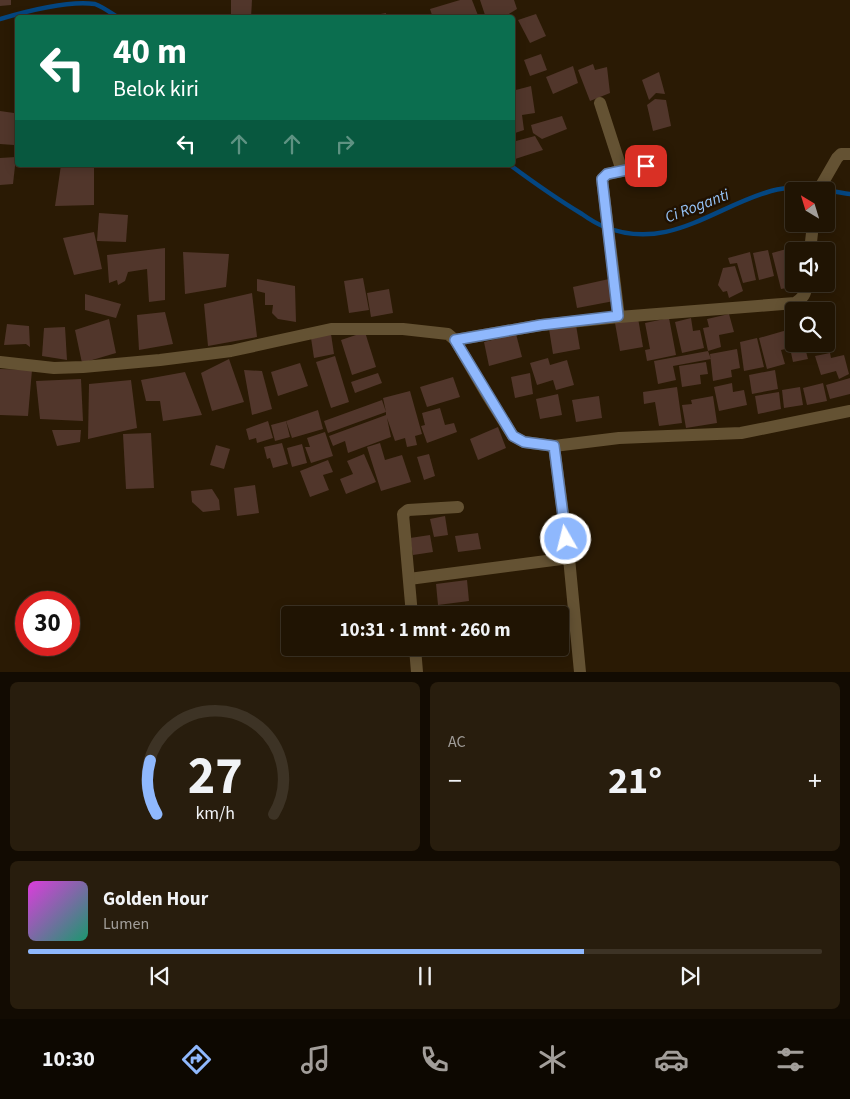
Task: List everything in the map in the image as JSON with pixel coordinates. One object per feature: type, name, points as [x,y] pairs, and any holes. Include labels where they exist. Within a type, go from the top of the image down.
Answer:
[{"type":"street","points":[[600,103],[622,171]]},
{"type":"street","points":[[822,182],[841,154],[850,154]]},
{"type":"street","points":[[618,316],[602,179],[607,174],[646,166]]},
{"type":"street","points":[[455,340],[541,325],[618,316],[794,303],[802,299],[804,292]]},
{"type":"street","points":[[0,362],[54,368],[83,367],[231,351],[331,329],[403,329],[448,334],[455,340],[513,436],[524,442],[554,446],[619,438],[741,433],[850,411]]},
{"type":"street","points":[[554,446],[569,558],[580,672]]},
{"type":"street","points":[[411,606],[403,514],[408,510],[458,507]]},
{"type":"street","points":[[409,579],[569,558]]},
{"type":"street","points":[[416,656],[417,672]]},
{"type":"building","points":[[0,0],[11,0],[11,5],[0,6]]},
{"type":"building","points":[[231,0],[252,0],[251,15],[231,15]]},
{"type":"building","points":[[460,0],[472,0],[478,15],[432,15],[430,9]]},
{"type":"building","points":[[480,0],[514,0],[517,9],[507,15],[485,15]]},
{"type":"building","points":[[536,14],[546,36],[530,43],[518,20]]},
{"type":"building","points":[[541,54],[547,70],[530,76],[524,60]]},
{"type":"building","points":[[593,64],[595,70],[607,67],[610,93],[590,101],[578,70]]},
{"type":"building","points":[[573,66],[578,83],[553,94],[546,77]]},
{"type":"building","points":[[659,72],[665,94],[656,93],[649,100],[642,80]]},
{"type":"building","points":[[531,86],[535,113],[522,115],[524,130],[515,133],[515,90]]},
{"type":"building","points":[[655,99],[666,100],[671,126],[653,131],[647,105]]},
{"type":"building","points":[[0,111],[14,113],[14,145],[0,144]]},
{"type":"building","points":[[562,116],[567,129],[542,139],[533,133],[531,125]]},
{"type":"building","points":[[535,136],[543,150],[515,159],[515,141]]},
{"type":"building","points":[[15,157],[13,184],[0,185],[0,158]]},
{"type":"building","points":[[61,167],[94,167],[94,205],[55,206]]},
{"type":"building","points":[[99,213],[128,215],[126,242],[97,241]]},
{"type":"building","points":[[94,232],[102,269],[74,275],[63,238]]},
{"type":"building","points":[[165,248],[165,300],[149,302],[147,269],[128,272],[125,281],[118,285],[117,280],[109,283],[107,255]]},
{"type":"building","points":[[785,249],[785,288],[781,289],[772,253]]},
{"type":"building","points":[[768,250],[774,276],[759,280],[753,253]]},
{"type":"building","points":[[183,252],[229,254],[226,287],[185,294]]},
{"type":"building","points":[[750,252],[756,280],[743,283],[737,263],[730,264],[728,258]]},
{"type":"building","points":[[735,266],[743,291],[729,298],[727,291],[723,292],[718,285],[723,268]]},
{"type":"building","points":[[363,278],[369,310],[349,313],[344,281]]},
{"type":"building","points":[[257,279],[295,286],[296,322],[278,319],[272,313],[273,305],[265,305],[265,293],[257,291]]},
{"type":"building","points":[[609,279],[614,301],[577,308],[573,287]]},
{"type":"building","points":[[389,289],[393,313],[371,317],[367,293]]},
{"type":"building","points":[[252,293],[257,337],[208,346],[204,304]]},
{"type":"building","points":[[85,294],[121,304],[116,318],[85,310]]},
{"type":"building","points":[[165,312],[173,344],[139,350],[137,315]]},
{"type":"building","points":[[729,314],[734,332],[719,335],[721,347],[708,351],[703,328],[709,327],[707,319]]},
{"type":"building","points":[[638,318],[643,347],[620,351],[615,323]]},
{"type":"building","points":[[669,318],[676,355],[647,361],[645,350],[650,349],[645,323]]},
{"type":"building","points":[[691,318],[693,331],[700,330],[704,348],[682,353],[675,322]]},
{"type":"building","points":[[109,319],[116,353],[82,363],[75,330]]},
{"type":"building","points":[[7,324],[29,326],[30,347],[26,344],[4,345]]},
{"type":"building","points":[[576,325],[580,349],[553,354],[549,329]]},
{"type":"building","points":[[65,327],[67,360],[42,356],[44,328]]},
{"type":"building","points":[[785,331],[785,349],[781,350],[785,364],[767,369],[759,338]]},
{"type":"building","points":[[365,332],[376,367],[352,375],[341,340]]},
{"type":"building","points":[[331,334],[334,354],[314,358],[311,338]]},
{"type":"building","points":[[516,334],[522,357],[489,366],[484,342]]},
{"type":"building","points":[[757,338],[764,367],[744,371],[740,342]]},
{"type":"building","points":[[737,349],[740,368],[731,370],[732,377],[713,381],[710,354]]},
{"type":"building","points":[[708,351],[711,359],[673,366],[676,380],[658,384],[654,361]]},
{"type":"building","points":[[791,352],[806,352],[808,359],[793,362]]},
{"type":"building","points":[[830,353],[831,358],[844,355],[849,374],[839,379],[836,371],[821,375],[815,356]]},
{"type":"building","points":[[335,356],[349,402],[331,408],[316,362]]},
{"type":"building","points":[[548,358],[550,365],[567,360],[574,385],[556,390],[553,380],[537,385],[530,363]]},
{"type":"building","points":[[229,359],[244,402],[212,411],[201,373]]},
{"type":"building","points":[[706,362],[708,374],[700,375],[701,384],[682,387],[679,366]]},
{"type":"building","points":[[300,363],[308,386],[278,396],[271,372]]},
{"type":"building","points":[[0,369],[32,370],[28,416],[0,415]]},
{"type":"building","points":[[244,370],[262,371],[272,409],[252,415]]},
{"type":"building","points":[[775,370],[778,389],[752,394],[749,375]]},
{"type":"building","points":[[185,372],[202,415],[163,421],[160,401],[146,401],[141,380]]},
{"type":"building","points":[[378,373],[382,383],[355,393],[351,382]]},
{"type":"building","points":[[530,373],[533,394],[515,398],[511,377]]},
{"type":"building","points":[[453,377],[460,397],[427,407],[420,387]]},
{"type":"building","points":[[850,378],[850,394],[830,399],[826,385]]},
{"type":"building","points":[[81,379],[83,421],[40,419],[36,381]]},
{"type":"building","points":[[131,380],[137,428],[88,439],[89,384]]},
{"type":"building","points":[[732,383],[733,392],[744,390],[747,405],[719,411],[714,387]]},
{"type":"building","points":[[823,383],[827,401],[807,405],[803,388]]},
{"type":"building","points":[[677,387],[682,423],[659,426],[655,402],[644,404],[643,392]]},
{"type":"building","points":[[800,387],[803,405],[784,408],[782,390]]},
{"type":"building","points":[[410,391],[422,434],[415,436],[417,445],[407,447],[405,438],[395,441],[387,418],[391,437],[348,453],[345,441],[333,446],[329,436],[386,415],[383,398]]},
{"type":"building","points":[[779,392],[781,409],[758,414],[755,396]]},
{"type":"building","points":[[558,394],[562,415],[540,419],[536,399]]},
{"type":"building","points":[[599,396],[602,418],[576,422],[572,400]]},
{"type":"building","points":[[713,396],[717,423],[686,428],[682,405],[692,404],[691,400]]},
{"type":"building","points":[[382,400],[386,412],[328,433],[324,421]]},
{"type":"building","points":[[440,408],[445,425],[454,423],[457,432],[427,443],[421,426],[425,425],[422,413]]},
{"type":"building","points":[[318,410],[323,429],[292,438],[286,421]]},
{"type":"building","points":[[268,421],[273,438],[257,443],[256,438],[249,440],[246,429]]},
{"type":"building","points":[[286,421],[290,437],[275,441],[271,425]]},
{"type":"building","points":[[498,427],[506,448],[478,460],[470,439]]},
{"type":"building","points":[[52,430],[81,430],[80,442],[57,446]]},
{"type":"building","points":[[325,432],[333,456],[311,463],[305,447],[310,447],[307,438]]},
{"type":"building","points":[[151,433],[154,488],[126,489],[123,434]]},
{"type":"building","points":[[282,443],[288,464],[273,468],[270,458],[267,459],[264,447]]},
{"type":"building","points":[[380,443],[385,460],[402,455],[411,482],[381,491],[367,447]]},
{"type":"building","points":[[302,444],[307,463],[292,467],[287,448]]},
{"type":"building","points":[[216,445],[230,449],[224,469],[210,465]]},
{"type":"building","points":[[364,454],[376,482],[346,494],[340,479],[353,474],[347,461]]},
{"type":"building","points":[[429,454],[435,476],[424,480],[417,457]]},
{"type":"building","points":[[328,460],[333,472],[323,475],[329,490],[310,497],[300,471]]},
{"type":"building","points":[[255,485],[259,513],[237,516],[234,488]]},
{"type":"building","points":[[212,489],[219,500],[220,510],[203,512],[192,502],[191,491]]},
{"type":"building","points":[[445,516],[448,535],[434,537],[430,519]]},
{"type":"building","points":[[478,533],[481,549],[458,552],[455,536]]},
{"type":"building","points":[[430,535],[433,552],[413,555],[410,538]]},
{"type":"building","points":[[467,580],[469,601],[438,605],[436,584]]},
{"type":"waterway","name":"Ci Roganti","points":[[0,19],[48,7],[84,3],[98,5],[114,15]]},
{"type":"waterway","name":"Ci Roganti","points":[[513,167],[593,221],[605,227],[628,233],[650,234],[670,231],[750,198],[781,189],[811,188],[850,194]]},
{"type":"route","points":[[566,539],[554,446],[524,442],[513,436],[455,340],[541,325],[618,316],[602,179],[607,174],[646,166]]}]
